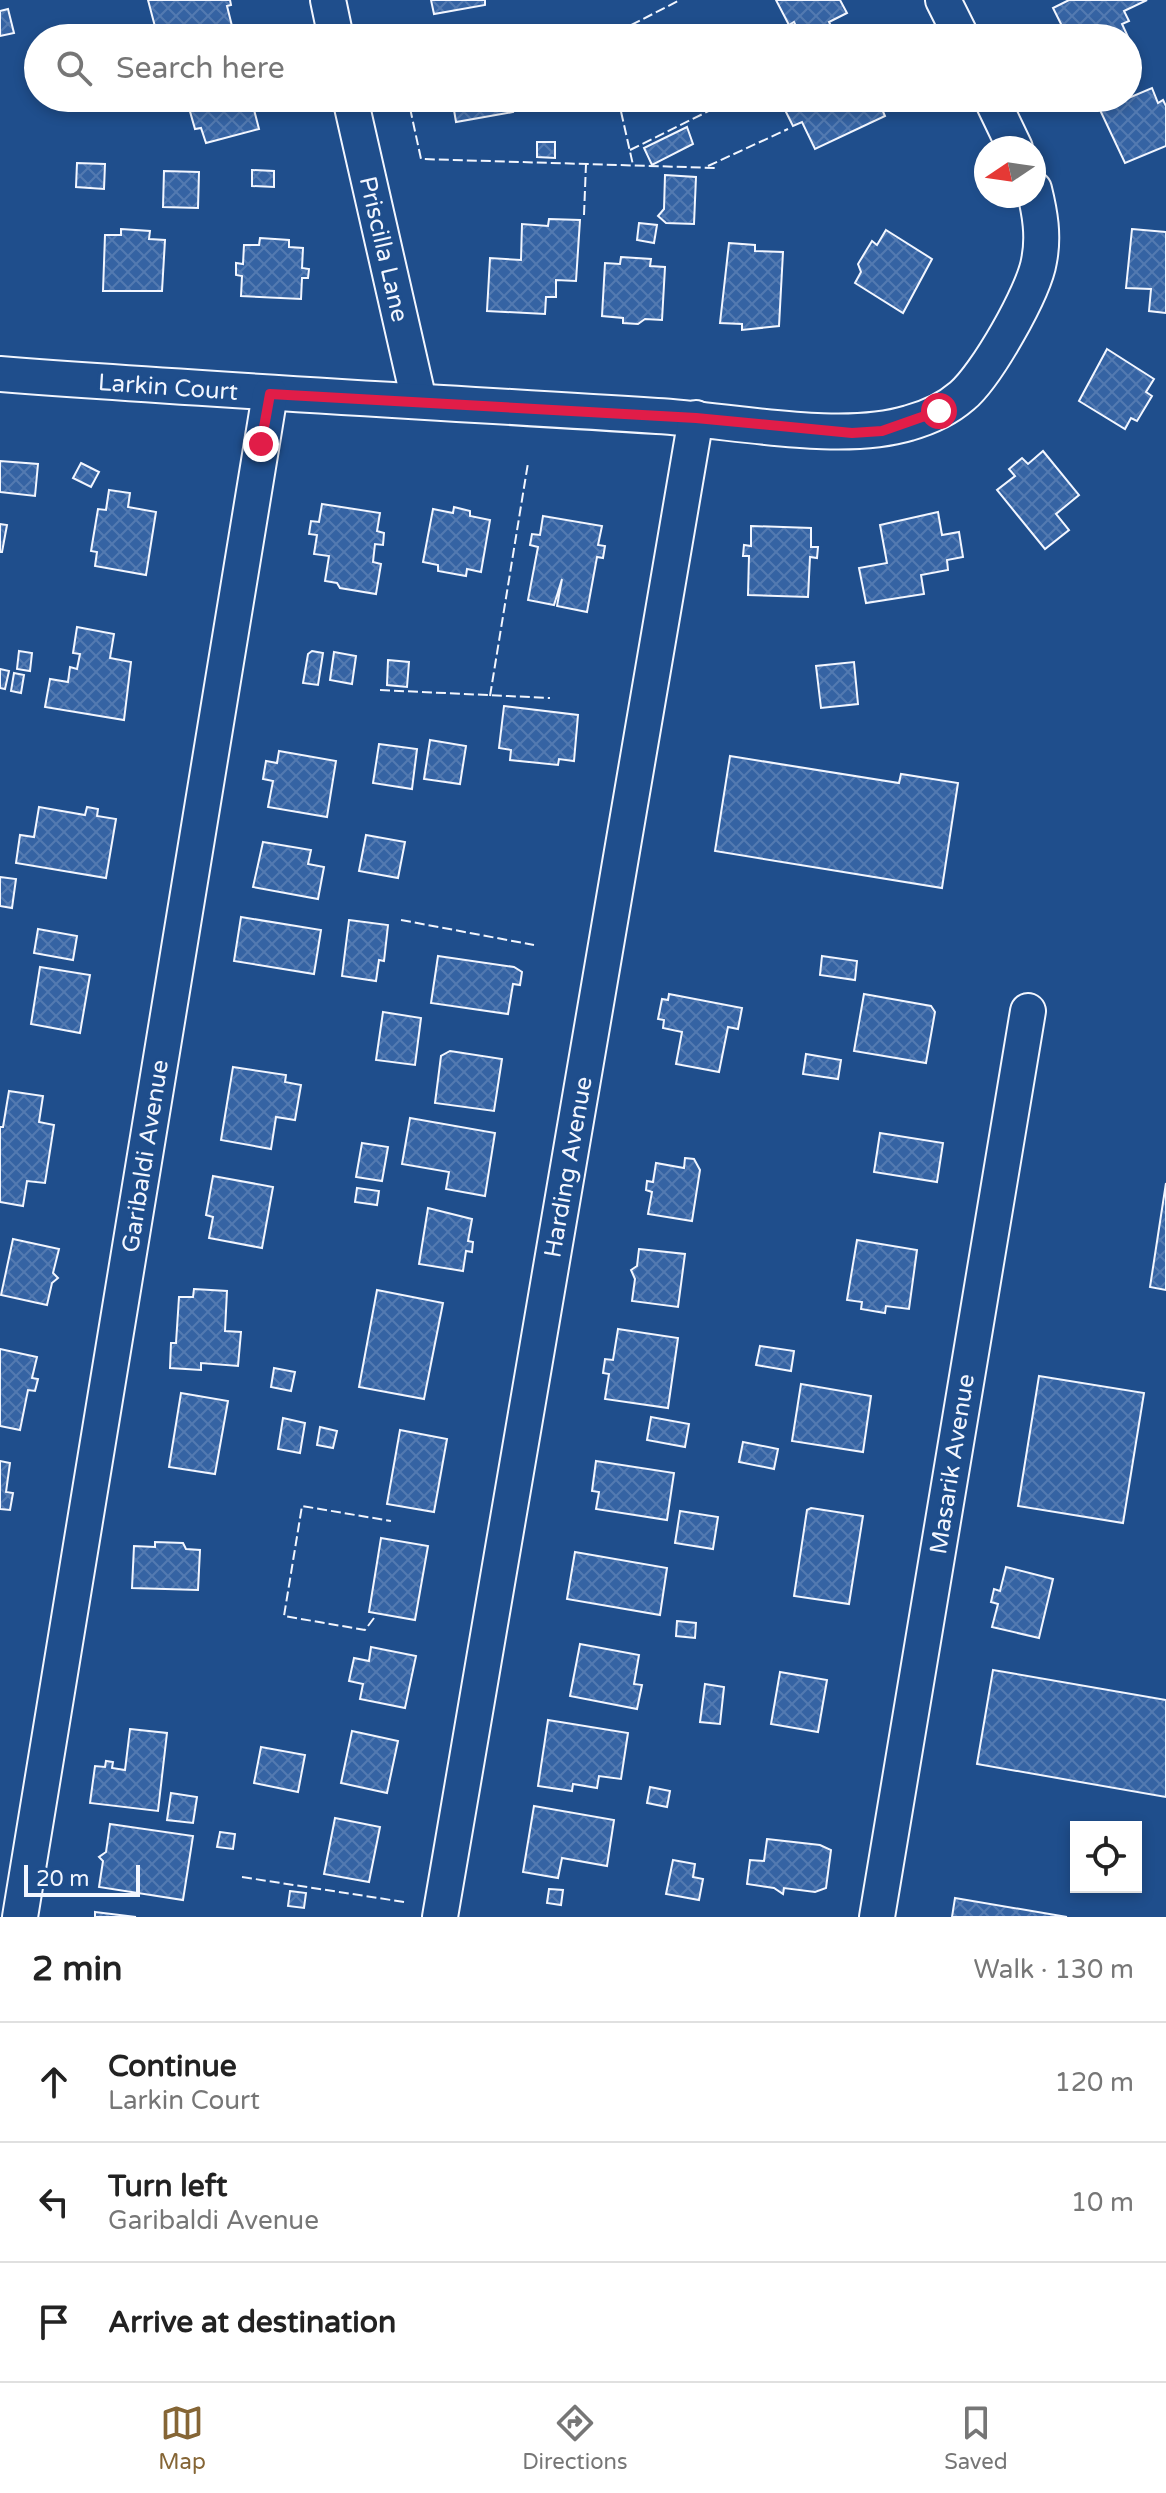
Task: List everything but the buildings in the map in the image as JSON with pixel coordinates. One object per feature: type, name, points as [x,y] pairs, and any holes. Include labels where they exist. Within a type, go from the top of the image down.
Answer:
[{"type":"street","points":[[328,0],[333,24]]},
{"type":"street","points":[[943,0],[955,24]]},
{"type":"street","name":"Priscilla Lane","points":[[353,112],[419,401]]},
{"type":"street","points":[[998,112],[1009,136]]},
{"type":"street","name":"Larkin Court","points":[[0,374],[270,394],[696,418],[852,433],[911,423],[962,397],[991,360],[1039,264],[1042,240],[1037,208]]},
{"type":"street","name":"Garibaldi Avenue","points":[[20,1917],[270,394]]},
{"type":"street","name":"Harding Avenue","points":[[440,1917],[696,418]]},
{"type":"street","name":"Masarik Avenue","points":[[877,1917],[1028,1011]]},
{"type":"fence","points":[[633,24],[680,0]]},
{"type":"fence","points":[[411,112],[421,159],[717,168]]},
{"type":"fence","points":[[621,112],[633,165]]},
{"type":"fence","points":[[630,150],[707,112]]},
{"type":"fence","points":[[708,166],[788,129]]},
{"type":"fence","points":[[584,215],[586,164]]},
{"type":"fence","points":[[490,696],[528,463]]},
{"type":"fence","points":[[380,690],[550,698]]},
{"type":"fence","points":[[401,920],[534,945]]},
{"type":"fence","points":[[374,1618],[365,1630],[284,1616],[302,1506],[391,1521]]},
{"type":"fence","points":[[242,1877],[404,1902]]},
{"type":"route","points":[[261,444],[270,394],[696,418],[852,433],[882,431],[939,411]]}]
